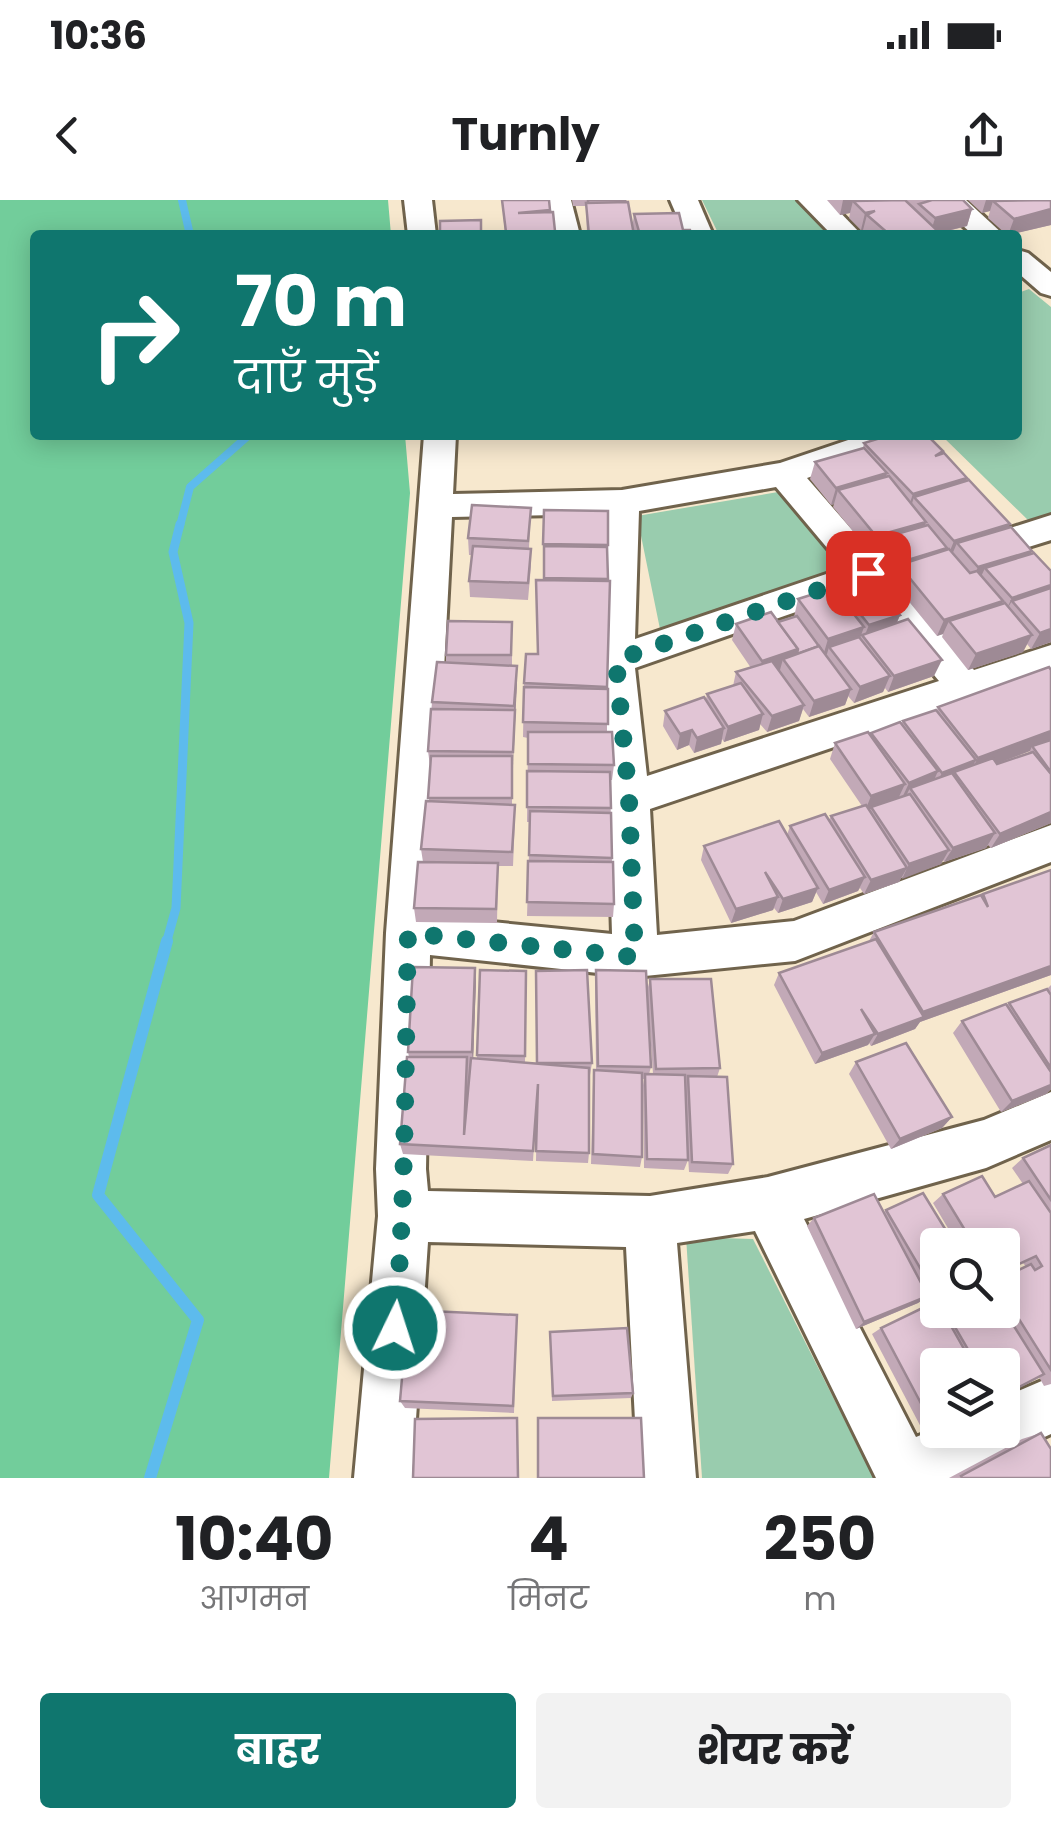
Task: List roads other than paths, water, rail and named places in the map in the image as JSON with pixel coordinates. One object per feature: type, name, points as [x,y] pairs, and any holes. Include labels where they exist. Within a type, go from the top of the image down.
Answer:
[{"type":"street","points":[[418,200],[421,230]]},
{"type":"street","points":[[557,200],[565,230]]},
{"type":"street","points":[[684,200],[696,230]]},
{"type":"street","points":[[812,200],[843,230]]},
{"type":"street","points":[[949,200],[984,230]]},
{"type":"street","points":[[384,1478],[404,1216],[401,1169],[408,933],[440,440]]},
{"type":"street","points":[[436,506],[622,502],[784,474],[910,440]]},
{"type":"street","points":[[784,474],[968,689]]},
{"type":"street","points":[[622,502],[616,660],[629,799],[635,957]]},
{"type":"street","points":[[993,512],[1037,542]]},
{"type":"street","points":[[616,660],[868,573]]},
{"type":"street","points":[[629,799],[968,689],[1051,658]]},
{"type":"street","points":[[408,933],[635,957],[795,941],[1049,846]]},
{"type":"street","points":[[404,1216],[650,1222],[768,1203],[986,1144],[1051,1116]]},
{"type":"street","points":[[768,1203],[904,1475],[959,1448]]},
{"type":"street","points":[[650,1222],[667,1478]]},
{"type":"street","points":[[1020,1419],[1051,1405]]},
{"type":"waterway","points":[[182,200],[189,230]]},
{"type":"waterway","points":[[180,526],[190,487],[243,440]]},
{"type":"waterway","points":[[166,944],[176,908],[189,623],[173,552],[180,524]]},
{"type":"waterway","points":[[150,1478],[198,1320],[98,1195],[167,941]]}]
